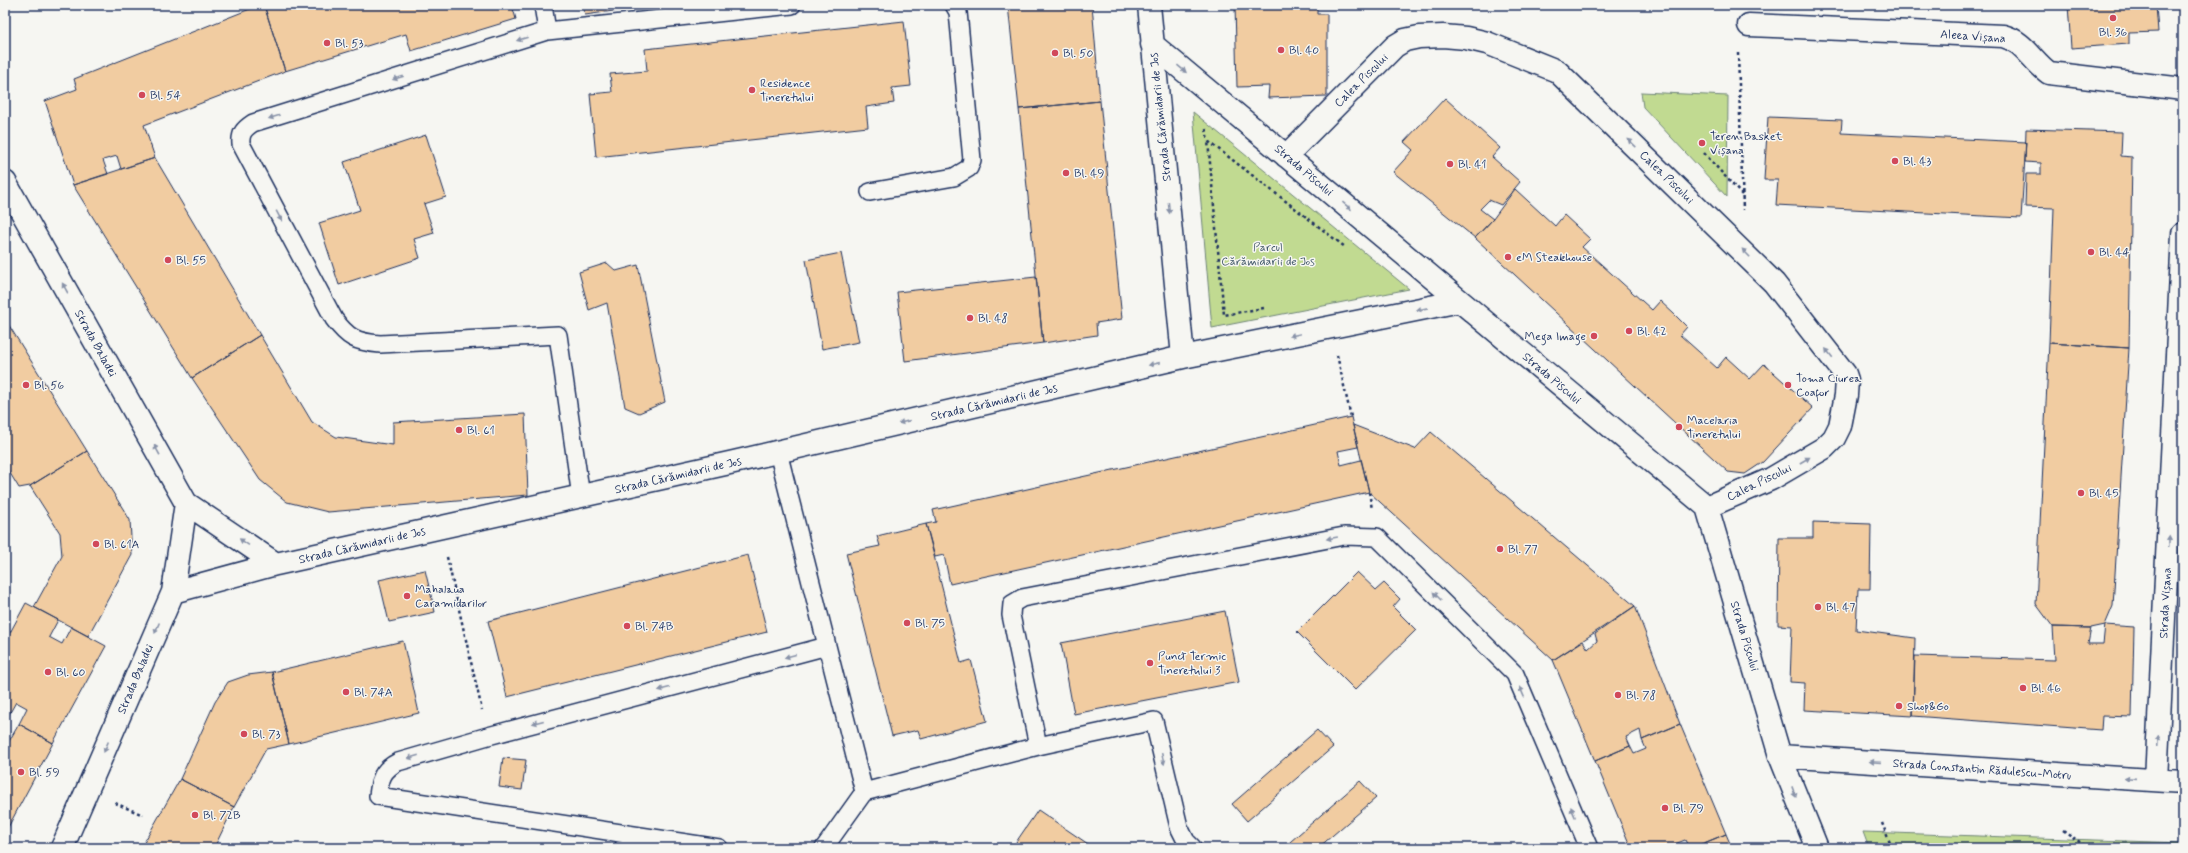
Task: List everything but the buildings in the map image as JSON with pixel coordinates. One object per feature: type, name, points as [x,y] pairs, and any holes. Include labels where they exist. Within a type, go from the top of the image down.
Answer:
[{"type":"street","points":[[1149,5],[1152,44]]},
{"type":"street","name":"Aleea Vișana","points":[[1749,25],[2003,36],[2019,43],[2042,68],[2049,73],[2183,89]]},
{"type":"street","name":"Calea Piscului","points":[[1286,156],[1395,46],[1405,40],[1419,37],[1443,36],[1466,38],[1487,43],[1557,70],[1743,250],[1774,283],[1845,374],[1847,385],[1844,412],[1840,426],[1834,438],[1824,448],[1771,479],[1707,507]]},
{"type":"street","name":"Strada Piscului","points":[[1152,44],[1707,507],[1780,756],[1817,848]]},
{"type":"street","name":"Strada Cărămidarii de Jos","points":[[1152,44],[1183,357]]},
{"type":"street","name":"Strada Baladei","points":[[5,182],[186,503],[276,564]]},
{"type":"street","name":"Strada Vișana","points":[[2156,780],[2182,295],[2183,234]]},
{"type":"street","name":"Strada Cărămidarii de Jos","points":[[173,592],[276,564],[581,497],[1183,357],[1460,301]]},
{"type":"street","name":"Strada Baladei","points":[[62,848],[173,592],[186,503]]},
{"type":"street","name":"Strada Constantin Rădulescu-Motru","points":[[1780,756],[2183,782]]},
{"type":"lane","points":[[543,5],[547,31]]},
{"type":"lane","points":[[581,497],[558,335],[380,344],[364,343],[351,338],[334,319],[241,144],[240,137],[246,128],[253,123],[547,31],[792,5]]},
{"type":"lane","points":[[870,192],[954,176],[968,168],[972,160],[960,26],[958,12],[954,5]]},
{"type":"lane","points":[[778,452],[864,792]]},
{"type":"lane","points":[[1038,746],[1011,615],[1012,604],[1017,601],[1098,583],[1344,536],[1377,537],[1514,674],[1589,848]]},
{"type":"lane","points":[[719,848],[625,841],[378,796],[380,777],[392,765],[488,736],[827,646]]},
{"type":"lane","points":[[824,848],[864,792],[1038,746],[1154,721],[1178,827],[1186,841],[1193,848]]},
{"type":"path","points":[[1738,45],[1743,196],[1743,250]]},
{"type":"path","points":[[1266,307],[1224,315],[1208,140],[1349,250]]},
{"type":"path","points":[[1704,153],[1743,196]]},
{"type":"path","points":[[1331,328],[1351,417]]},
{"type":"path","points":[[440,527],[488,736]]},
{"type":"path","points":[[108,799],[144,815]]},
{"type":"path","points":[[1882,823],[1892,848]]},
{"type":"path","points":[[2063,830],[2088,848]]},
{"type":"path","points":[[2136,848],[2165,848]]},
{"type":"green space","name":"Teren Basket Vișana","points":[[1641,92],[1728,96],[1727,197],[1643,107]]},
{"type":"green space","name":"Parcul Cărămidarii de Jos","points":[[1193,112],[1409,289],[1212,328]]},
{"type":"green space","points":[[1863,832],[2183,843],[2183,848],[1869,848]]},
{"type":"place","name":"Bl. 36","points":[[2113,18]]},
{"type":"place","name":"Bl. 53","points":[[327,43]]},
{"type":"place","name":"Bl. 40","points":[[1281,50]]},
{"type":"place","name":"Bl. 50","points":[[1055,53]]},
{"type":"place","name":"Residence Tineretului","points":[[752,90]]},
{"type":"place","name":"Bl. 54","points":[[142,95]]},
{"type":"place","name":"Teren Basket Vișana","points":[[1702,143]]},
{"type":"place","name":"Bl. 43","points":[[1895,161]]},
{"type":"place","name":"Bl. 41","points":[[1450,164]]},
{"type":"place","name":"Bl. 49","points":[[1066,173]]},
{"type":"place","name":"Bl. 44","points":[[2091,252]]},
{"type":"place","name":"eM Steakhouse","points":[[1508,257]]},
{"type":"place","name":"Bl. 55","points":[[168,260]]},
{"type":"place","name":"Bl. 48","points":[[970,318]]},
{"type":"place","name":"Bl. 42","points":[[1629,331]]},
{"type":"place","name":"Mega Image","points":[[1594,336]]},
{"type":"place","name":"Bl. 56","points":[[26,385]]},
{"type":"place","name":"Toma Ciurea Coafor","points":[[1788,385]]},
{"type":"place","name":"Macelaria Tineretului","points":[[1679,427]]},
{"type":"place","name":"Bl. 61","points":[[459,430]]},
{"type":"place","name":"Bl. 45","points":[[2081,493]]},
{"type":"place","name":"Bl. 61A","points":[[96,544]]},
{"type":"place","name":"Bl. 77","points":[[1500,549]]},
{"type":"place","name":"Mahalaua Caramidarilor","points":[[407,596]]},
{"type":"place","name":"Bl. 47","points":[[1818,607]]},
{"type":"place","name":"Bl. 75","points":[[907,623]]},
{"type":"place","name":"Bl. 74B","points":[[627,626]]},
{"type":"place","name":"Punct Termic Tineretului 3","points":[[1150,663]]},
{"type":"place","name":"Bl. 60","points":[[48,672]]},
{"type":"place","name":"Bl. 46","points":[[2023,688]]},
{"type":"place","name":"Bl. 74A","points":[[346,692]]},
{"type":"place","name":"Bl. 78","points":[[1618,695]]},
{"type":"place","name":"Shop&Go","points":[[1899,706]]},
{"type":"place","name":"Bl. 73","points":[[244,734]]},
{"type":"place","name":"Bl. 59","points":[[21,772]]},
{"type":"place","name":"Bl. 79","points":[[1665,808]]},
{"type":"place","name":"Bl. 72B","points":[[195,815]]}]
